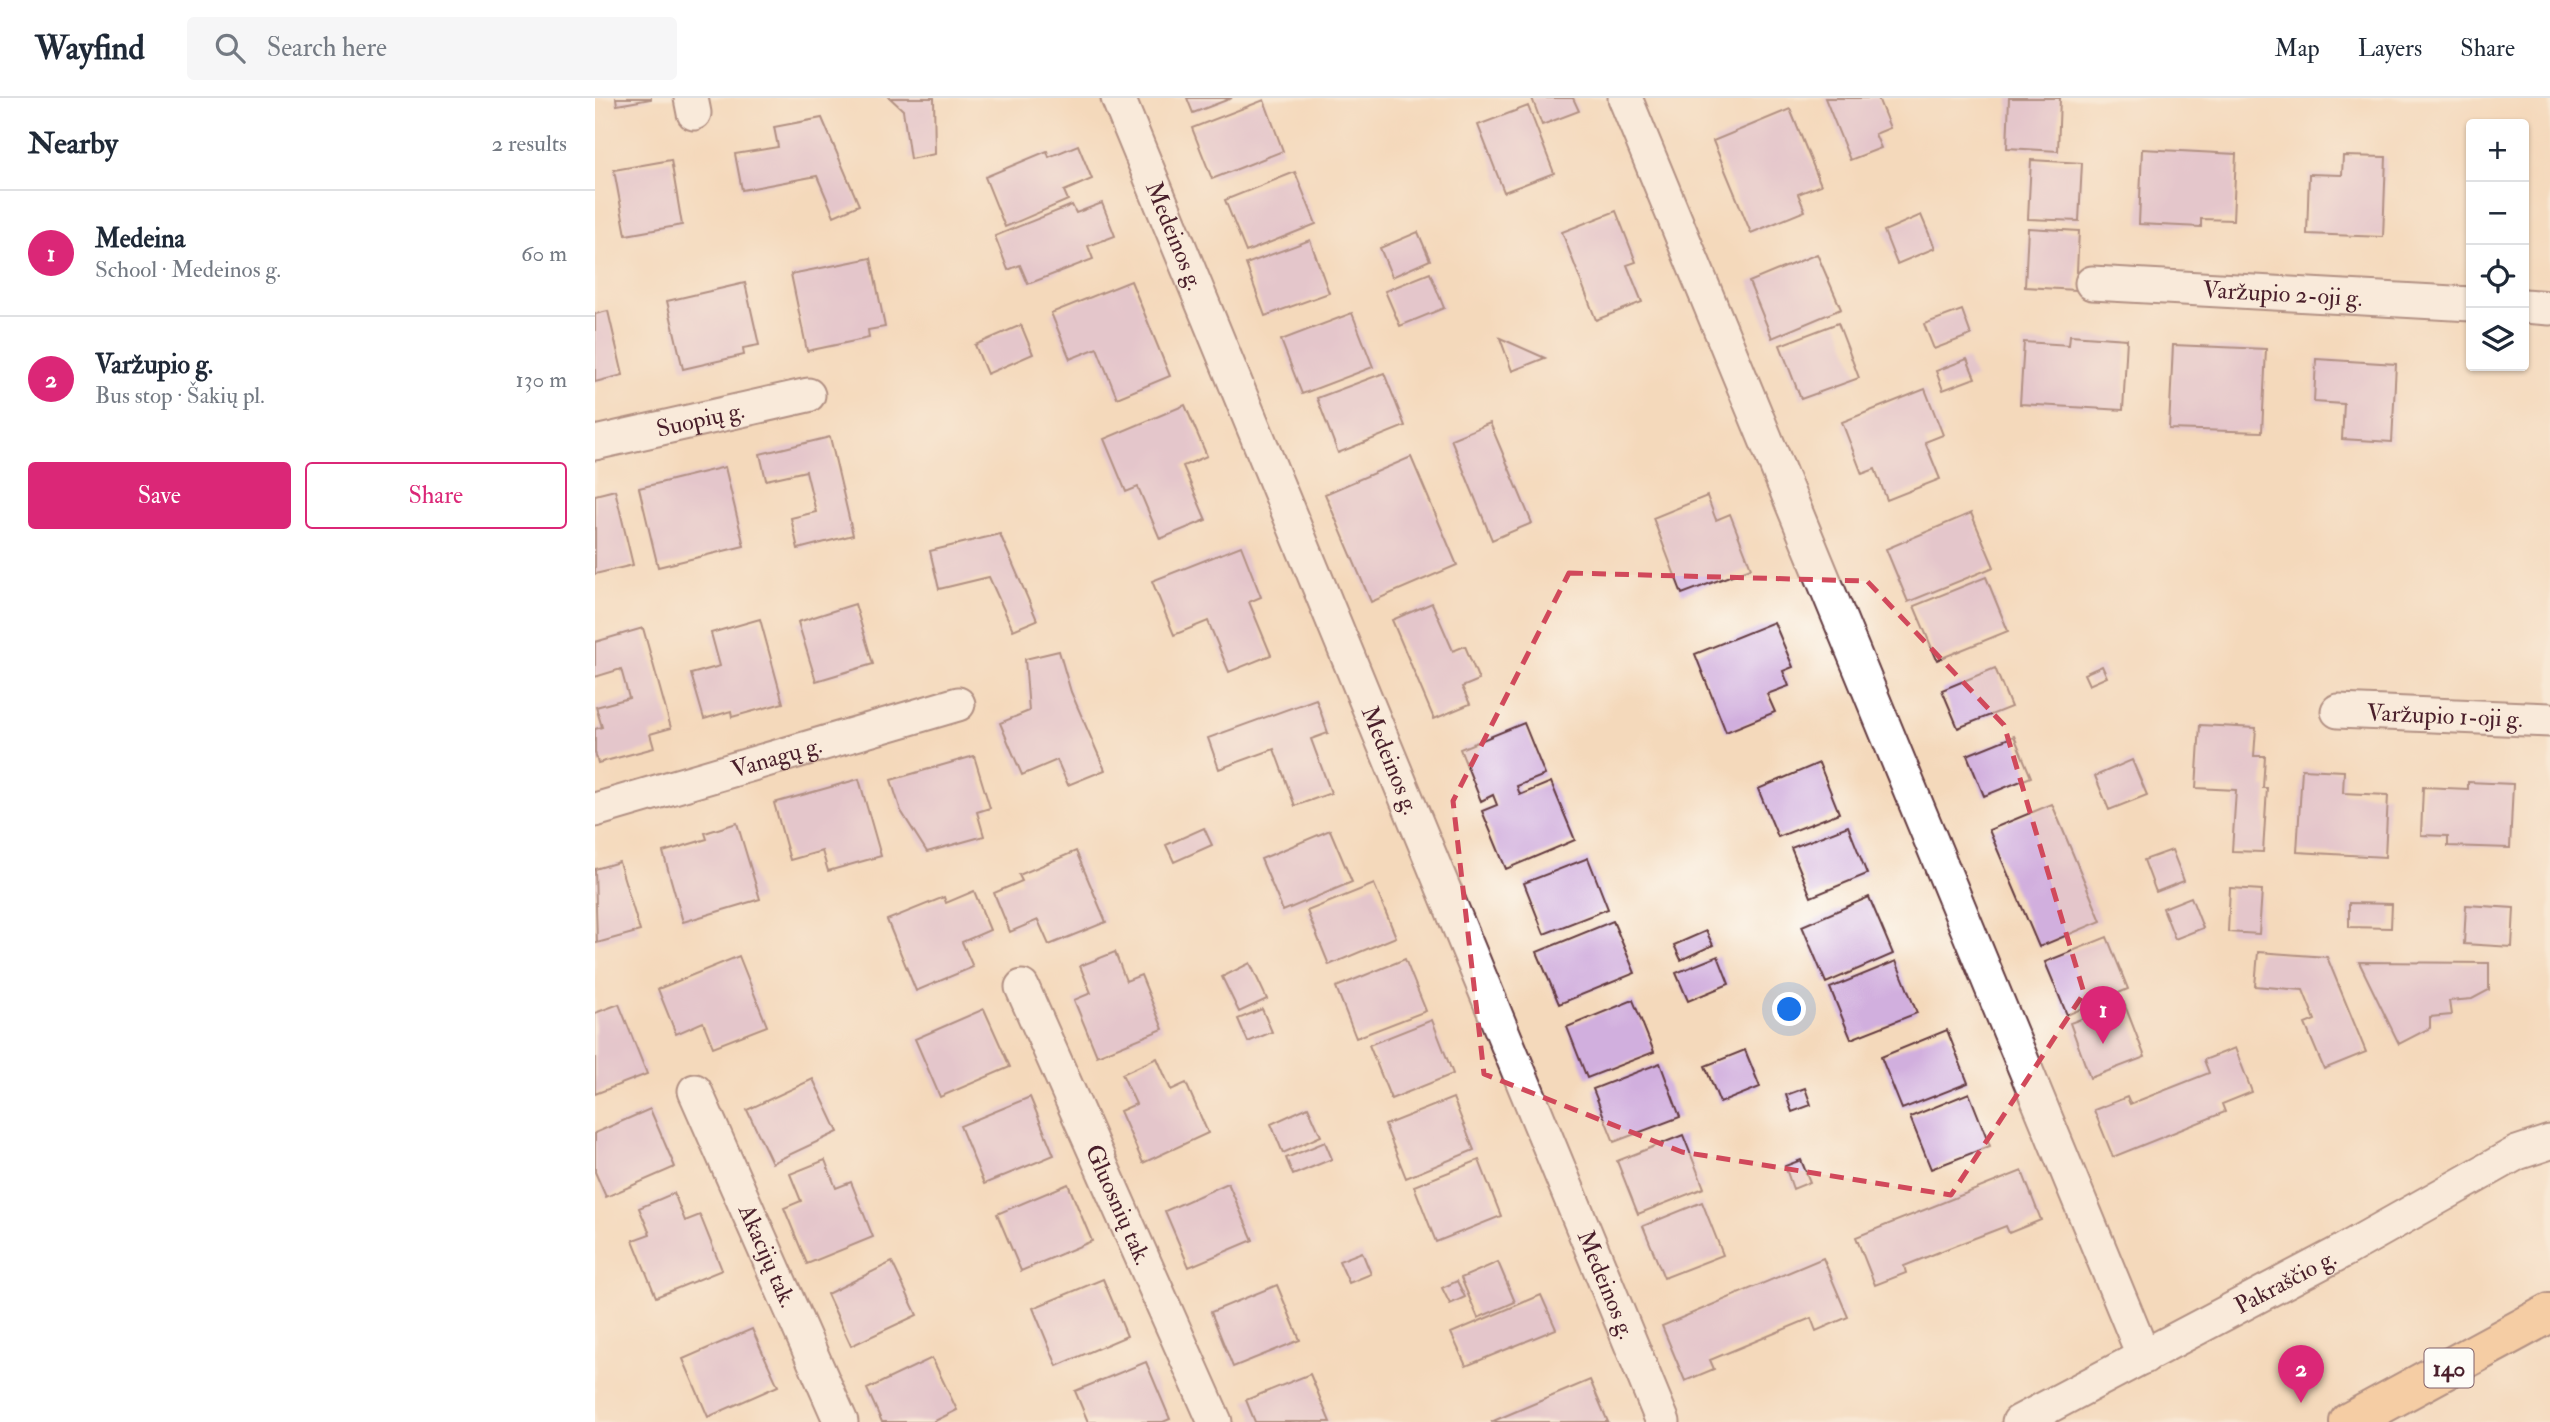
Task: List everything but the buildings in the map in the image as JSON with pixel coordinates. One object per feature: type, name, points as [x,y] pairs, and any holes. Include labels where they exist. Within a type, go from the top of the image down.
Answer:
[{"type":"main road","name":"140","points":[[2349,1422],[2550,1313]]},
{"type":"street","name":"Medeinos g.","points":[[1118,98],[1663,1422]]},
{"type":"street","points":[[1625,98],[2144,1357]]},
{"type":"street","name":"Varžupio 2-oji g.","points":[[2092,283],[2466,304]]},
{"type":"street","points":[[2529,306],[2550,308]]},
{"type":"street","name":"Suopių g.","points":[[595,443],[808,394]]},
{"type":"street","name":"Vanagų g.","points":[[595,810],[958,704]]},
{"type":"street","name":"Varžupio 1-oji g.","points":[[2338,711],[2550,720]]},
{"type":"street","name":"Gluosnių tak.","points":[[1023,987],[1215,1422]]},
{"type":"street","name":"Akacijų tak.","points":[[695,1091],[841,1422]]},
{"type":"street","name":"Pakraščio g.","points":[[2019,1422],[2343,1251],[2517,1153],[2550,1142]]},
{"type":"highlighted area","points":[[1569,573],[1867,581],[2004,725],[2084,993],[1951,1195],[1682,1152],[1484,1074],[1453,801]]},
{"type":"place","name":"Medeina","points":[[2103,1044]]},
{"type":"place","name":"Varžupio g.","points":[[2301,1403]]}]
